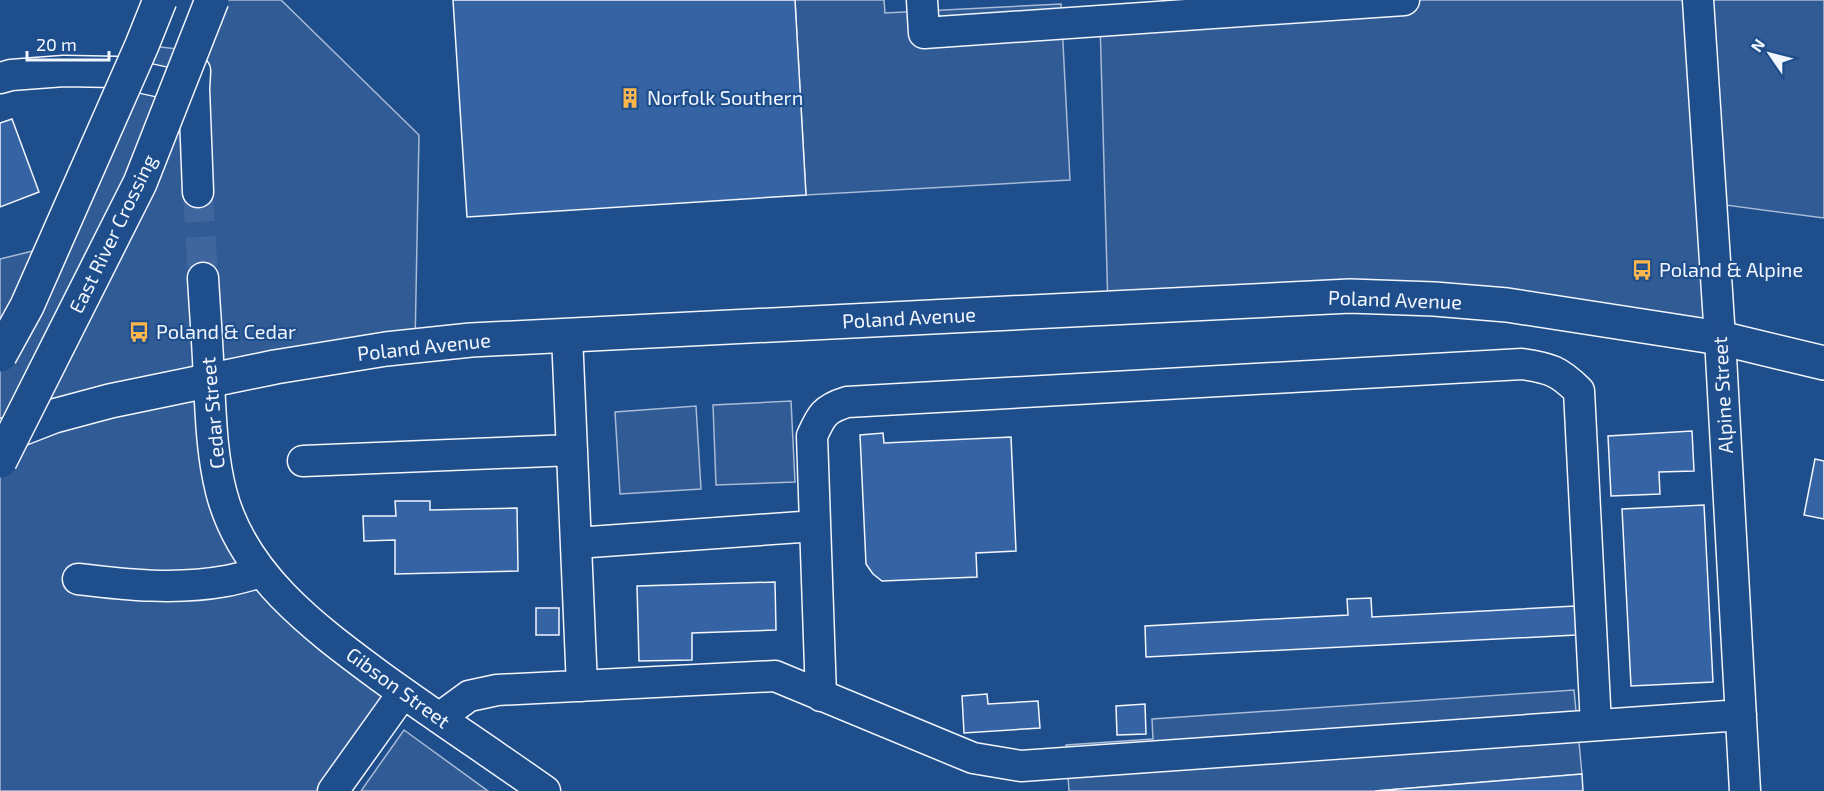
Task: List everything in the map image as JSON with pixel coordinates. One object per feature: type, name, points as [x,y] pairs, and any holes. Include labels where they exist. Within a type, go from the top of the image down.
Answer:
[{"type":"main road","points":[[0,355],[27,306],[160,0]]},
{"type":"main road","name":"East River Crossing","points":[[0,461],[140,183],[212,0]]},
{"type":"main road","name":"Poland Avenue","points":[[0,437],[54,416],[110,401],[275,367],[386,349],[471,340],[1350,296],[1434,299],[1507,305],[1720,338],[1824,363]]},
{"type":"street","points":[[198,192],[194,89],[196,51],[204,0]]},
{"type":"street","points":[[922,0],[924,33],[1089,22],[1201,7],[1404,0]]},
{"type":"street","name":"Alpine Street","points":[[1698,0],[1720,338],[1745,791]]},
{"type":"street","points":[[0,78],[10,75],[64,71],[116,72],[194,89]]},
{"type":"street","name":"Cedar Street","points":[[203,278],[212,452],[221,493],[232,525],[262,572]]},
{"type":"street","points":[[567,336],[582,686]]},
{"type":"street","points":[[821,696],[812,436],[819,419],[832,407],[847,402],[1522,364],[1548,367],[1566,378],[1579,391],[1596,725]]},
{"type":"street","points":[[303,461],[572,450]]},
{"type":"street","points":[[576,543],[815,526]]},
{"type":"street","points":[[78,579],[124,585],[184,585],[227,581],[262,572]]},
{"type":"street","name":"Gibson Street","points":[[262,572],[296,610],[336,643],[403,693],[545,791]]},
{"type":"street","points":[[439,718],[469,696],[497,690],[775,676],[973,758],[1021,766],[1741,715]]},
{"type":"street","points":[[333,791],[403,693]]},
{"type":"shaded area","points":[[204,0],[281,0],[419,135],[415,346],[209,382],[232,525],[403,693],[333,791],[0,791],[0,259],[41,249],[142,45],[196,51]]},
{"type":"shaded area","points":[[795,0],[884,0],[885,13],[1061,4],[1070,180],[806,195]]},
{"type":"shaded area","points":[[1404,0],[1824,0],[1824,218],[1711,203],[1720,338],[1507,305],[1108,308],[1100,22]]},
{"type":"shaded area","points":[[791,401],[795,482],[716,485],[713,405]]},
{"type":"shaded area","points":[[696,406],[701,489],[620,494],[615,412]]},
{"type":"shaded area","points":[[1574,690],[1582,774],[1375,791],[1069,791],[1066,745],[1153,739],[1152,719]]},
{"type":"shaded area","points":[[404,730],[488,791],[361,791]]},
{"type":"building","name":"Norfolk Southern","points":[[453,0],[795,0],[806,195],[467,217]]},
{"type":"building","points":[[12,119],[39,192],[0,207],[0,123]]},
{"type":"building","points":[[1692,431],[1694,471],[1659,472],[1660,494],[1611,496],[1608,436]]},
{"type":"building","points":[[883,433],[884,443],[1011,437],[1016,551],[976,553],[977,577],[882,581],[873,574],[866,564],[860,435]]},
{"type":"building","points":[[1815,459],[1824,461],[1824,519],[1804,515]]},
{"type":"building","points":[[395,501],[430,501],[430,510],[517,508],[518,571],[395,574],[395,540],[364,541],[363,516],[396,516]]},
{"type":"building","points":[[1704,505],[1713,682],[1631,686],[1622,509]]},
{"type":"building","points":[[775,582],[776,630],[692,633],[692,660],[639,661],[637,586]]},
{"type":"building","points":[[1371,598],[1372,617],[1575,606],[1576,635],[1146,657],[1145,626],[1348,615],[1347,599]]},
{"type":"building","points":[[536,608],[559,608],[559,635],[536,635]]},
{"type":"building","points":[[987,694],[988,704],[1038,701],[1040,728],[964,733],[962,696]]},
{"type":"building","points":[[1145,704],[1146,734],[1117,735],[1116,706]]},
{"type":"building","points":[[1582,774],[1583,791],[1375,791]]},
{"type":"tunnel","points":[[198,192],[203,278]]},
{"type":"place","name":"Norfolk Southern","points":[[630,98]]},
{"type":"place","name":"Poland & Alpine","points":[[1642,270]]},
{"type":"place","name":"Poland & Cedar","points":[[139,332]]}]
